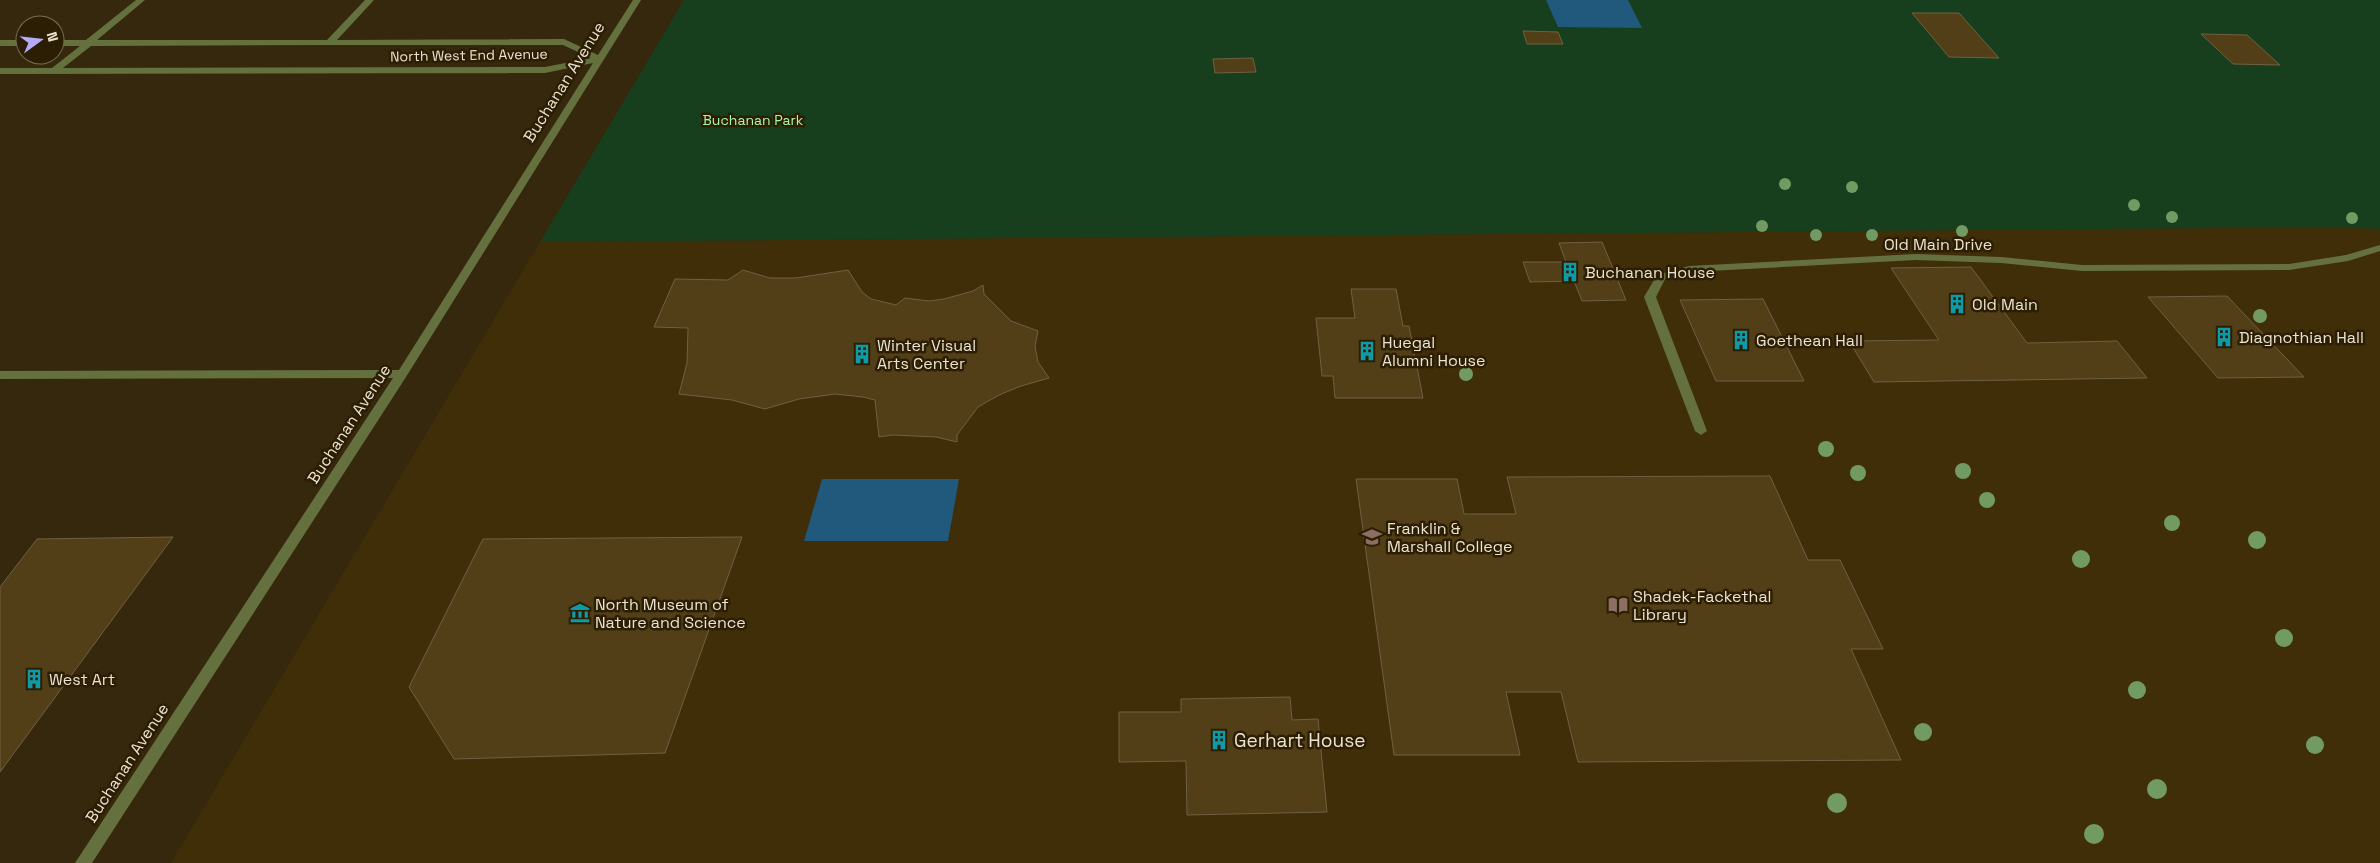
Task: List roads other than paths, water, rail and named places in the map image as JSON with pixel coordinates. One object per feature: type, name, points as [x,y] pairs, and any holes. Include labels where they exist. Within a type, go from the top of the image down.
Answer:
[{"type":"street","points":[[54,71],[142,0]]},
{"type":"street","points":[[329,43],[370,0]]},
{"type":"street","name":"Buchanan Avenue","points":[[83,863],[402,374],[637,0]]},
{"type":"street","name":"North West End Avenue","points":[[65,43],[564,42],[600,58]]},
{"type":"street","points":[[0,43],[15,43]]},
{"type":"street","name":"North West End Avenue","points":[[0,71],[546,70],[600,58]]},
{"type":"street","name":"Old Main Drive","points":[[1701,431],[1650,297],[1661,277],[1689,269],[1916,257],[2001,260],[2082,268],[2289,267],[2348,258],[2380,248]]},
{"type":"street","points":[[0,375],[402,374]]},
{"type":"water","points":[[1546,0],[1628,0],[1642,28],[1558,27]]},
{"type":"water","points":[[822,479],[959,479],[948,541],[804,541]]},
{"type":"place","name":"Buchanan House","points":[[1570,272]]},
{"type":"place","name":"Old Main","points":[[1957,304]]},
{"type":"place","name":"Diagnothian Hall","points":[[2224,337]]},
{"type":"place","name":"Goethean Hall","points":[[1741,340]]},
{"type":"place","name":"Huegal Alumni House","points":[[1367,351]]},
{"type":"place","name":"Winter Visual Arts Center","points":[[862,354]]},
{"type":"place","name":"Franklin & Marshall College","points":[[1372,537]]},
{"type":"place","name":"Shadek-Fackethal Library","points":[[1618,605]]},
{"type":"place","name":"North Museum of Nature and Science","points":[[580,613]]},
{"type":"place","name":"West Art","points":[[34,679]]},
{"type":"place","name":"Gerhart House","points":[[1219,740]]},
{"type":"park label","name":"Buchanan Park","points":[[753,120]]}]
